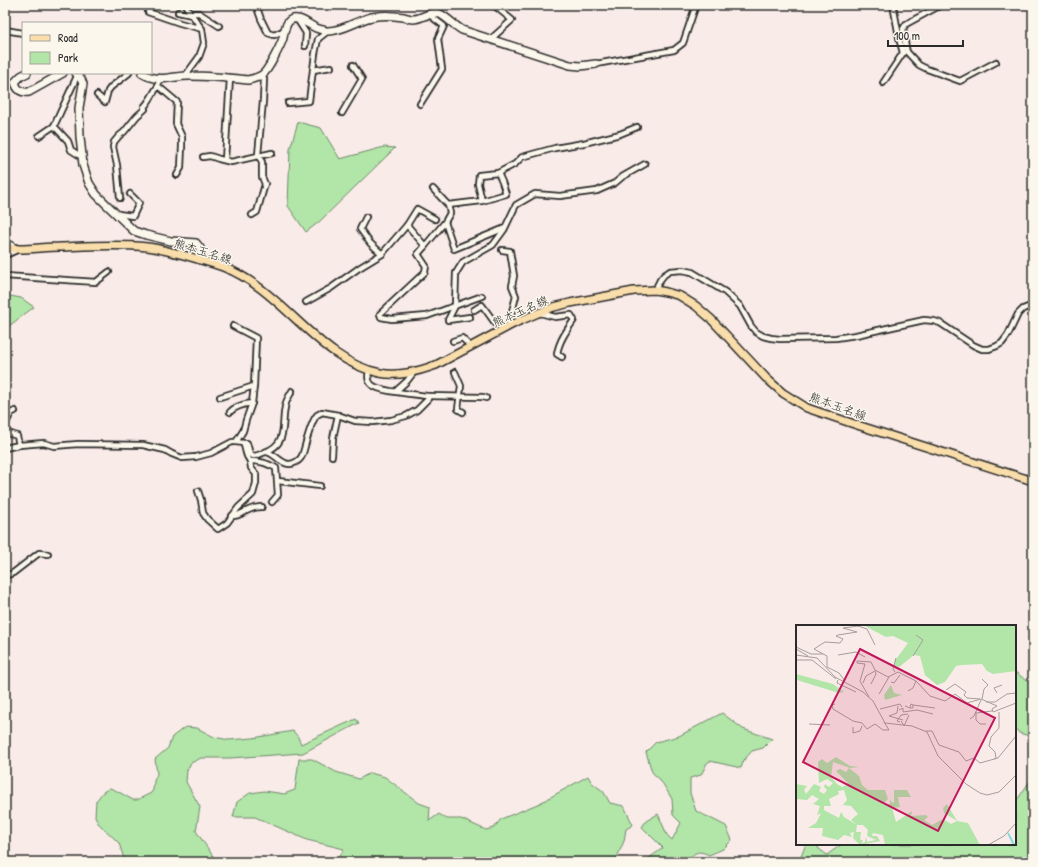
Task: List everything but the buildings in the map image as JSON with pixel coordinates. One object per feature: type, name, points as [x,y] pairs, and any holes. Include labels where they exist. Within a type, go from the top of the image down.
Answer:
[{"type":"main road","name":"熊本玉名線","points":[[5,248],[18,249],[112,246],[148,247],[169,251],[200,260],[242,276],[261,288],[336,354],[352,364],[369,370],[392,374],[415,372],[436,366],[538,312],[570,303],[634,291],[655,290],[666,292],[680,296],[696,306],[711,319],[749,361],[783,394],[807,408],[1033,481]]},
{"type":"street","points":[[256,5],[268,33],[274,35],[285,30]]},
{"type":"street","points":[[120,198],[117,165],[113,147],[114,142],[145,109],[144,107],[149,102],[159,83],[184,76],[248,80],[261,76],[267,69],[283,41],[285,30],[289,21],[298,19],[317,29],[330,30],[342,28],[368,18],[379,16],[414,19],[434,13],[440,14],[462,30],[570,65],[580,66],[674,50],[683,43],[696,5]]},
{"type":"street","points":[[883,83],[903,53],[893,5]]},
{"type":"street","points":[[941,5],[904,26],[903,29],[907,52],[919,65],[960,81],[996,62]]},
{"type":"street","points":[[491,39],[512,20],[496,7]]},
{"type":"street","points":[[184,76],[199,57],[204,43],[202,29],[187,8]]},
{"type":"street","points":[[148,12],[202,29]]},
{"type":"street","points":[[178,12],[192,14],[199,13],[219,26]]},
{"type":"street","points":[[420,104],[442,69],[438,39],[444,26],[428,14]]},
{"type":"street","points":[[298,19],[306,34],[305,46]]},
{"type":"street","points":[[5,30],[22,33]]},
{"type":"street","points":[[288,104],[310,102],[318,39],[330,30]]},
{"type":"street","points":[[342,113],[362,79],[353,65]]},
{"type":"street","points":[[313,70],[331,67]]},
{"type":"street","points":[[25,74],[15,82],[20,91],[25,93],[61,74]]},
{"type":"street","points":[[39,136],[54,126],[77,74],[83,84],[80,108],[83,166],[89,183],[96,194],[134,231],[171,241],[196,243],[201,252],[200,260]]},
{"type":"street","points":[[98,95],[105,102],[108,91],[111,87],[128,74]]},
{"type":"street","points":[[144,74],[159,83],[177,102],[176,124],[182,137],[181,168],[177,175]]},
{"type":"street","points":[[252,215],[257,212],[265,184],[262,177],[262,162],[258,155],[264,79],[261,76]]},
{"type":"street","points":[[225,160],[230,78]]},
{"type":"street","points":[[54,126],[68,141],[71,150],[82,157]]},
{"type":"street","points":[[482,201],[478,184],[479,175],[498,173],[515,164],[522,157],[555,148],[584,143],[620,134],[636,127]]},
{"type":"street","points":[[203,157],[210,156],[231,162],[272,153]]},
{"type":"street","points":[[470,317],[448,320],[455,306],[456,273],[463,262],[493,245],[506,228],[516,205],[535,194],[560,196],[597,191],[615,183],[644,164]]},
{"type":"street","points":[[448,205],[482,201],[506,194],[498,173]]},
{"type":"street","points":[[433,189],[448,205],[450,213],[445,222],[418,254],[426,266],[425,272],[380,314],[381,317],[392,319],[427,316],[482,296]]},
{"type":"street","points":[[116,214],[133,216],[139,203],[130,194]]},
{"type":"street","points":[[306,302],[331,288],[382,254],[417,209],[434,219]]},
{"type":"street","points":[[366,217],[360,229],[370,243],[382,254]]},
{"type":"street","points":[[445,222],[454,249],[506,228]]},
{"type":"street","points":[[406,225],[425,246]]},
{"type":"street","points":[[5,242],[18,249]]},
{"type":"street","points":[[5,254],[18,249]]},
{"type":"street","points":[[474,310],[482,305],[495,323],[507,328],[516,296],[512,286],[514,276],[510,251],[502,250]]},
{"type":"street","points":[[655,290],[660,280],[670,271],[682,270],[692,272],[725,292],[740,306],[756,332],[763,336],[780,339],[836,338],[924,320],[940,323],[973,345],[982,349],[989,349],[1002,342],[1008,335],[1018,314],[1023,308],[1033,305]]},
{"type":"street","points":[[5,276],[96,282],[109,272]]},
{"type":"street","points":[[538,312],[555,317],[571,315],[574,320],[565,333],[557,350],[557,354],[562,357]]},
{"type":"street","points":[[233,326],[256,338],[252,403],[243,431],[236,442]]},
{"type":"street","points":[[453,341],[462,338],[471,347]]},
{"type":"street","points":[[369,370],[368,379],[371,384],[380,389],[427,396],[486,398]]},
{"type":"street","points":[[396,391],[415,372]]},
{"type":"street","points":[[455,372],[461,386],[458,409],[463,412]]},
{"type":"street","points":[[220,397],[254,386]]},
{"type":"street","points":[[5,448],[44,443],[54,446],[78,444],[143,445],[166,450],[182,458],[196,458],[232,442],[236,442],[247,443],[250,454],[253,456],[259,455],[270,451],[281,439],[286,404],[292,391]]},
{"type":"street","points":[[265,452],[287,464],[291,464],[296,462],[301,457],[313,421],[317,415],[322,412],[338,415],[355,421],[373,422],[391,420],[406,416],[417,410],[428,399],[427,396]]},
{"type":"street","points":[[230,412],[232,409],[252,403]]},
{"type":"street","points":[[5,425],[10,413],[15,411]]},
{"type":"street","points":[[332,456],[333,438],[338,415]]},
{"type":"street","points":[[5,432],[17,436],[19,445]]},
{"type":"street","points":[[198,491],[203,513],[207,519],[218,529],[227,523],[238,508],[253,494],[256,483],[256,474],[250,461],[246,457],[243,443]]},
{"type":"street","points":[[250,461],[260,461],[276,468],[278,495],[272,502]]},
{"type":"street","points":[[278,481],[320,486]]},
{"type":"street","points":[[232,516],[236,517],[246,510],[262,507]]},
{"type":"street","points":[[5,576],[13,573],[39,553],[48,554]]},
{"type":"green space","points":[[298,122],[321,128],[340,159],[384,147],[395,148],[319,222],[306,232],[288,206],[290,149]]},
{"type":"green space","points":[[5,295],[21,298],[34,307],[5,329]]},
{"type":"green space","points":[[1016,673],[1033,685],[1033,737],[1019,733],[1016,729]]},
{"type":"green space","points":[[722,713],[743,729],[772,739],[763,748],[752,751],[744,760],[741,768],[710,761],[707,763],[701,775],[690,778],[690,793],[696,811],[726,826],[732,840],[723,849],[709,855],[701,852],[696,853],[686,862],[632,862],[645,861],[663,848],[642,827],[646,821],[658,814],[667,835],[672,840],[681,823],[673,815],[672,799],[663,784],[652,772],[646,752],[656,742],[679,736]]},
{"type":"green space","points":[[356,719],[359,723],[303,753],[230,758],[201,758],[191,763],[187,770],[186,782],[200,807],[196,831],[217,862],[125,862],[119,843],[98,823],[95,816],[96,801],[103,792],[110,788],[133,800],[137,800],[151,793],[157,774],[155,759],[168,748],[172,737],[185,727],[197,728],[214,737],[229,740],[253,738],[293,731],[301,744]]},
{"type":"green space","points":[[299,759],[312,759],[336,772],[359,779],[370,773],[385,777],[419,803],[430,807],[429,821],[439,814],[447,819],[461,819],[486,830],[494,828],[501,819],[540,803],[588,776],[592,783],[603,791],[610,803],[624,806],[633,825],[626,829],[624,841],[615,862],[337,862],[344,849],[307,840],[255,817],[233,817],[237,802],[250,793],[265,791],[284,794],[295,790]]},
{"type":"green space","points":[[1033,778],[1033,862],[796,862],[800,859],[806,845],[818,845],[818,848],[827,855],[841,845],[1016,845],[1016,802]]}]
